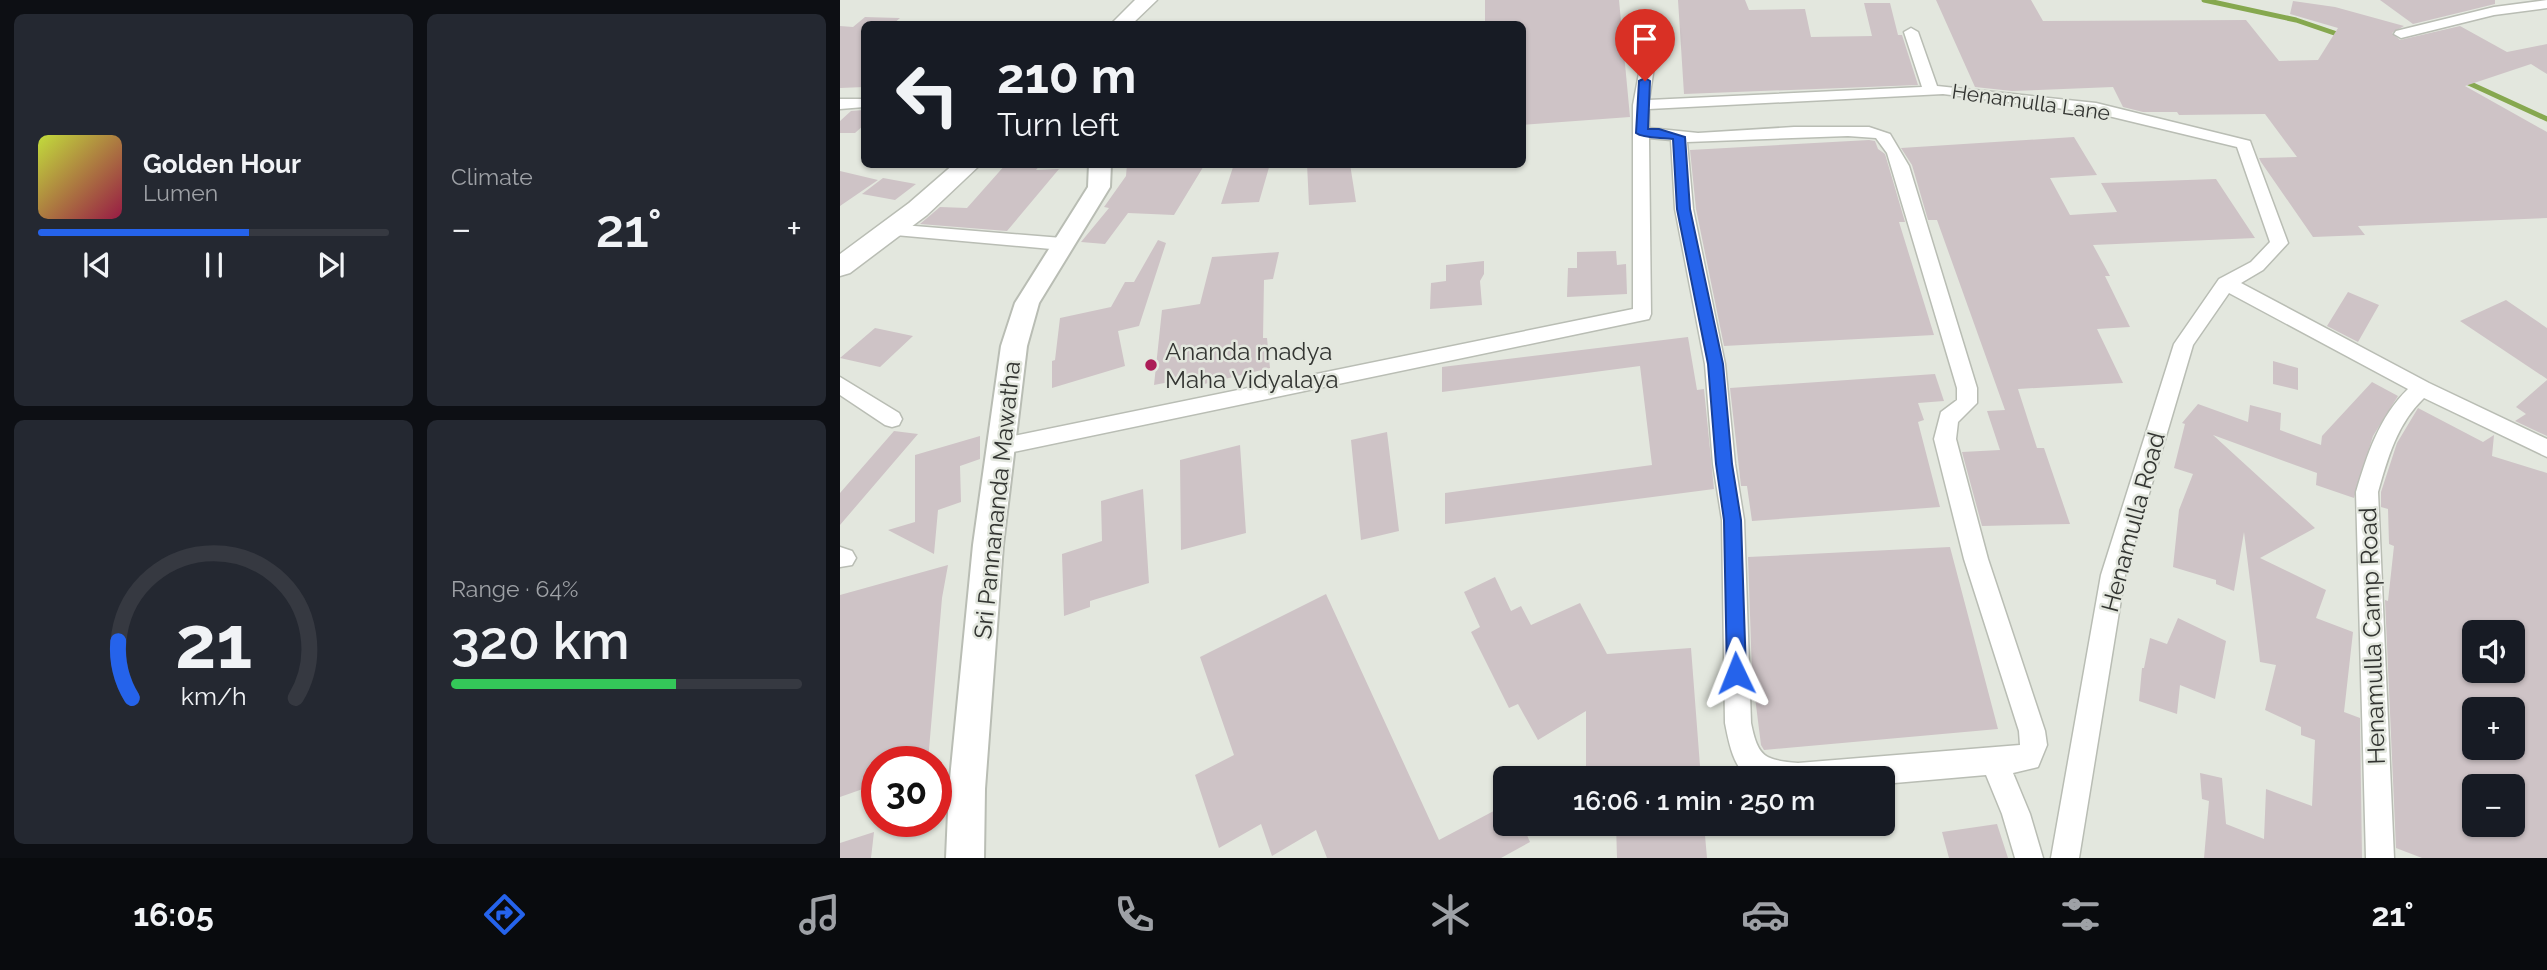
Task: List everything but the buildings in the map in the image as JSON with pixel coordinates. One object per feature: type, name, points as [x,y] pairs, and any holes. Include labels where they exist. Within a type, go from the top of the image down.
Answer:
[{"type":"main road","points":[[1124,21],[1147,0]]},
{"type":"main road","points":[[840,267],[890,230],[964,168]]},
{"type":"main road","name":"Sri Pannananda Mawatha","points":[[965,858],[967,789],[999,447],[1014,346],[1027,303],[1098,187],[1100,168]]},
{"type":"street","points":[[2401,34],[2494,11],[2547,4]]},
{"type":"street","points":[[1911,32],[1931,90]]},
{"type":"street","points":[[999,447],[1642,314],[1642,105],[1652,34]]},
{"type":"street","name":"Henamulla Lane","points":[[1642,105],[1931,90],[2096,108],[2244,144],[2279,243],[2258,265],[2225,283]]},
{"type":"street","points":[[840,104],[861,103]]},
{"type":"street","points":[[1642,133],[1659,132],[1679,137],[1848,131],[1880,134],[1889,141],[1905,179],[1967,388],[1967,403],[1948,418],[1945,439],[1976,559],[2032,731],[2034,745],[2028,758],[1995,763],[1798,777],[1770,775],[1755,766],[1744,753],[1738,723],[1733,520],[1724,464],[1715,364],[1684,209],[1679,137]]},
{"type":"street","points":[[890,230],[1062,244]]},
{"type":"street","points":[[2225,283],[2422,388],[2547,449]]},
{"type":"street","name":"Henamulla Road","points":[[2065,858],[2113,575],[2184,344],[2225,283]]},
{"type":"street","points":[[840,385],[891,419]]},
{"type":"street","name":"Henamulla Camp Road","points":[[2380,858],[2367,492],[2383,439],[2397,412],[2422,388]]},
{"type":"street","points":[[1995,763],[2017,814],[2023,844],[2029,858]]},
{"type":"waterway","points":[[2204,0],[2296,20],[2343,36]]},
{"type":"waterway","points":[[2462,80],[2547,119]]},
{"type":"place","name":"Ananda madya Maha Vidyalaya","points":[[1151,365]]},
{"type":"route","points":[[1645,81],[1642,133],[1659,132],[1679,137],[1684,209],[1715,364],[1724,464],[1733,520],[1736,673]]}]
